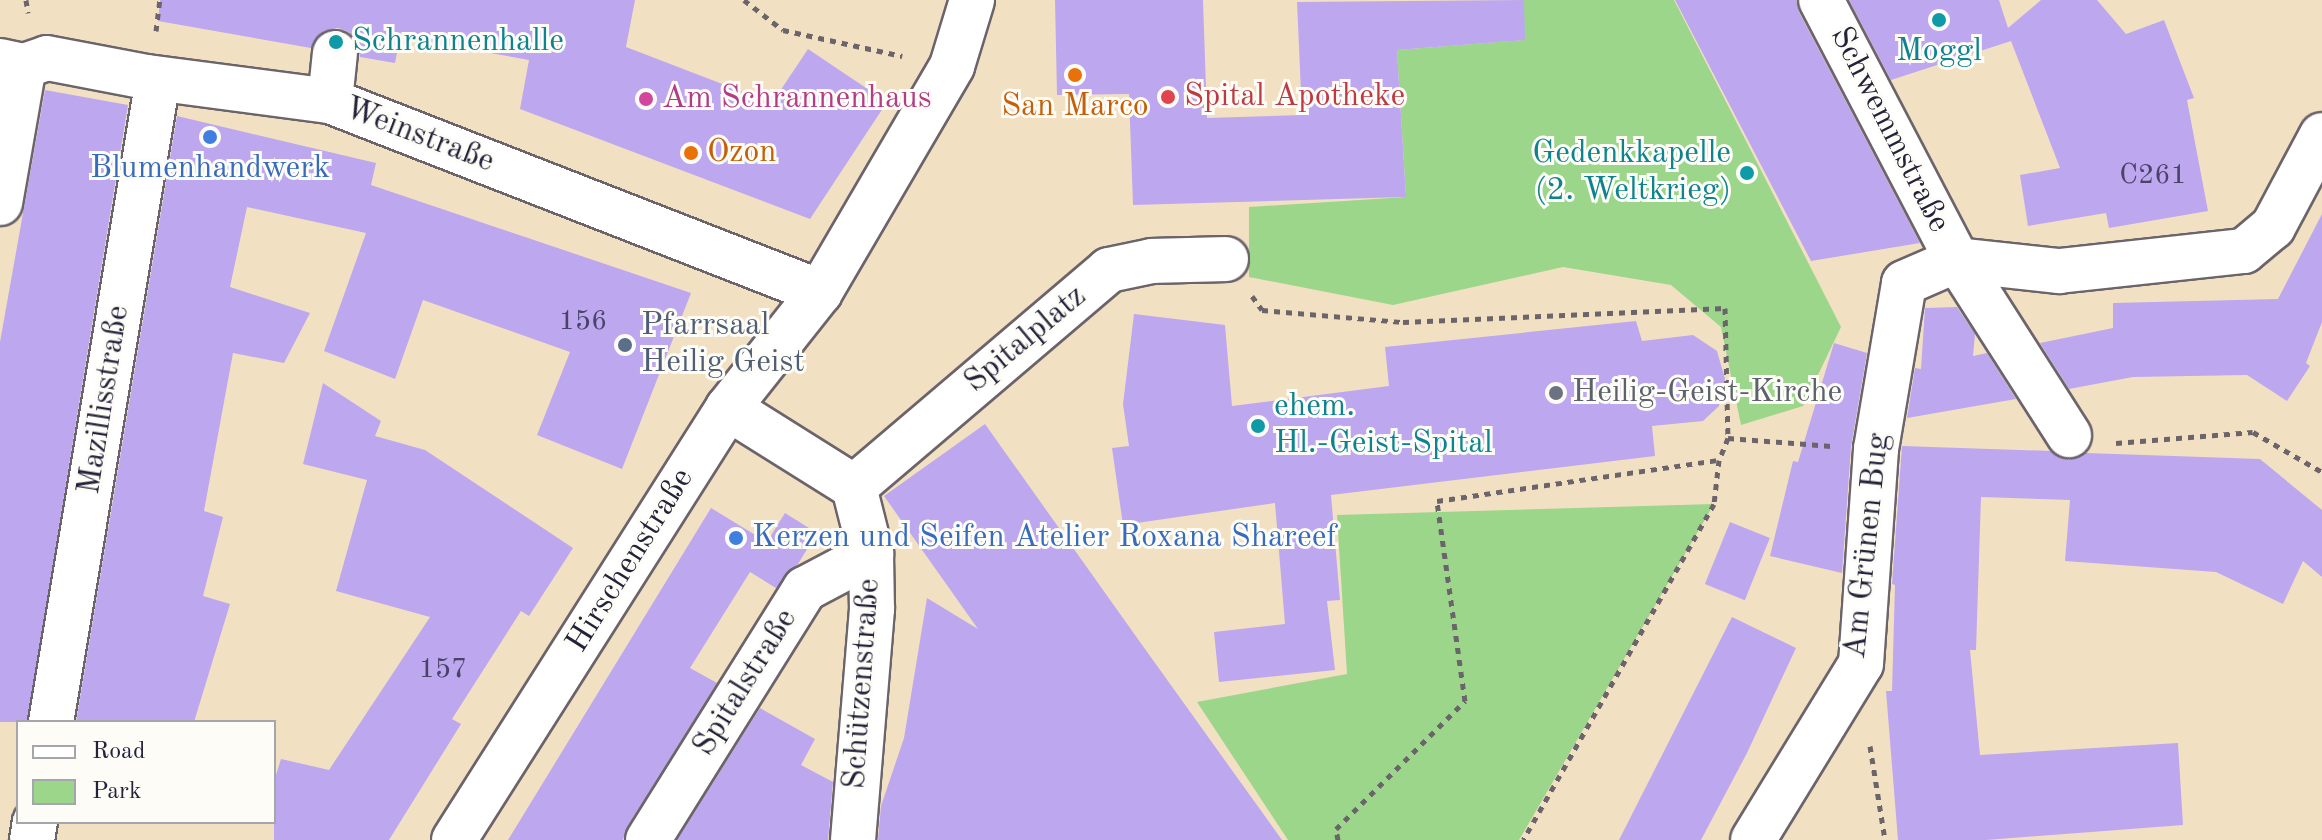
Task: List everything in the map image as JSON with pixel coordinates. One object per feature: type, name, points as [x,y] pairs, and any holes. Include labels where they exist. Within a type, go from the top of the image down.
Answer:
[{"type":"street","points":[[820,292],[952,66],[972,0]]},
{"type":"street","name":"Schwemmstraße","points":[[1821,0],[1957,260],[2069,435]]},
{"type":"street","points":[[330,101],[335,53]]},
{"type":"street","name":"Weinstraße","points":[[12,64],[47,58],[158,79],[330,101],[820,292]]},
{"type":"street","points":[[0,203],[12,64]]},
{"type":"street","name":"Mazillisstraße","points":[[51,720],[158,79]]},
{"type":"street","points":[[1957,260],[2059,271],[2244,251],[2273,227],[2322,135]]},
{"type":"street","name":"Spitalplatz","points":[[854,487],[1109,270],[1152,261],[1226,259]]},
{"type":"street","name":"Am Grünen Bug","points":[[1753,840],[1861,664],[1876,449],[1904,283],[1957,260]]},
{"type":"street","name":"Hirschenstraße","points":[[454,840],[728,408],[820,292]]},
{"type":"street","points":[[728,408],[854,487]]},
{"type":"street","name":"Schützenstraße","points":[[853,840],[871,623],[871,554],[854,487]]},
{"type":"street","name":"Spitalstraße","points":[[648,840],[805,589],[871,554]]},
{"type":"path","points":[[744,0],[783,30],[952,66]]},
{"type":"path","points":[[1226,259],[1262,310],[1403,322],[1725,308],[1728,438],[1719,460],[1714,504],[1523,840]]},
{"type":"path","points":[[2069,435],[2105,444],[2253,432],[2322,472]]},
{"type":"path","points":[[1728,438],[1876,449]]},
{"type":"path","points":[[1338,840],[1336,829],[1465,701],[1437,501],[1719,460]]},
{"type":"path","points":[[1869,737],[1885,840]]},
{"type":"green space","points":[[1524,0],[1674,0],[1841,327],[1803,406],[1741,425],[1721,327],[1671,285],[1563,267],[1393,305],[1249,277],[1249,207],[1406,197],[1397,50],[1524,40]]},
{"type":"green space","points":[[1714,504],[1519,840],[1288,840],[1197,702],[1347,674],[1337,515]]},
{"type":"building","points":[[160,0],[635,0],[626,47],[772,103],[808,49],[887,102],[810,219],[520,109],[529,60],[400,37],[395,63],[360,57],[357,42],[349,32],[338,28],[324,31],[311,48],[158,21]]},
{"type":"building","points":[[1055,0],[1203,0],[1207,118],[1302,115],[1297,2],[1524,0],[1525,40],[1397,50],[1406,197],[1133,205],[1129,94],[1057,95]]},
{"type":"building","points":[[1675,0],[1796,0],[1799,12],[1920,243],[1811,261]]},
{"type":"building","points":[[1849,0],[1999,0],[2008,28],[2041,0],[2097,0],[2126,34],[2164,20],[2194,98],[2187,100],[2208,211],[2109,228],[2106,213],[2028,226],[2020,175],[2060,168],[2011,41],[1891,80]]},
{"type":"building","points":[[45,90],[128,105],[27,720],[16,722],[0,722],[0,342]]},
{"type":"building","points":[[177,116],[376,163],[371,185],[691,293],[622,469],[537,435],[570,352],[423,300],[395,379],[324,351],[366,233],[247,207],[230,287],[310,313],[284,363],[233,353],[204,511],[223,517],[203,596],[230,604],[195,720],[76,720]]},
{"type":"building","points":[[2322,214],[2322,322],[2306,363],[2310,366],[2287,401],[2247,375],[2133,377],[2069,389],[2040,343],[2113,328],[2113,303],[2278,299]]},
{"type":"building","points":[[1957,307],[1975,334],[1973,356],[1987,353],[2016,399],[1907,418],[1915,368],[1921,369],[1925,308]]},
{"type":"building","points":[[1134,314],[1225,325],[1232,406],[1389,386],[1385,347],[1636,321],[1642,341],[1693,335],[1717,351],[1725,379],[1719,406],[1703,421],[1652,426],[1655,456],[1331,495],[1340,600],[1327,601],[1335,670],[1219,682],[1214,632],[1285,624],[1275,503],[1123,525],[1112,448],[1129,446],[1123,404]]},
{"type":"building","points":[[1834,343],[1867,353],[1851,447],[1842,573],[1770,556],[1793,461],[1798,462]]},
{"type":"building","points":[[323,383],[381,421],[375,436],[425,450],[573,548],[529,616],[521,611],[452,719],[461,724],[389,840],[274,840],[276,775],[281,759],[329,770],[430,617],[336,591],[367,480],[303,464]]},
{"type":"building","points":[[985,424],[1282,840],[878,840],[881,806],[904,738],[927,598],[978,629],[884,496]]},
{"type":"building","points":[[1902,446],[2051,451],[2069,460],[2086,453],[2260,459],[2322,510],[2322,577],[2303,561],[2283,604],[2216,572],[2065,561],[2070,500],[1981,497],[1976,650],[1970,650],[1980,755],[2178,743],[2183,825],[1986,840],[1898,840],[1886,691],[1892,691],[1895,585],[1892,584]]},
{"type":"building","points":[[711,508],[767,542],[785,513],[817,533],[798,564],[776,588],[750,572],[690,668],[717,683],[627,827],[623,840],[508,840]]},
{"type":"building","points":[[1730,522],[1770,538],[1745,600],[1705,584]]},
{"type":"building","points":[[1732,617],[1796,648],[1747,753],[1701,840],[1619,840]]},
{"type":"building","points":[[760,708],[815,739],[801,765],[833,782],[828,840],[677,840]]},
{"type":"place","name":"Moggl","points":[[1939,20]]},
{"type":"place","name":"Schrannenhalle","points":[[336,42]]},
{"type":"place","name":"San Marco","points":[[1075,75]]},
{"type":"place","name":"Spital Apotheke","points":[[1168,97]]},
{"type":"place","name":"Am Schrannenhaus","points":[[646,99]]},
{"type":"place","name":"Blumenhandwerk","points":[[210,137]]},
{"type":"place","name":"Ozon","points":[[691,153]]},
{"type":"place","name":"Gedenkkapelle (2. Weltkrieg)","points":[[1747,173]]},
{"type":"place","name":"Pfarrsaal Heilig Geist","points":[[625,345]]},
{"type":"place","name":"Heilig-Geist-Kirche","points":[[1556,393]]},
{"type":"place","name":"ehem. Hl.-Geist-Spital","points":[[1258,426]]},
{"type":"place","name":"Kerzen und Seifen Atelier Roxana Shareef","points":[[736,538]]}]
